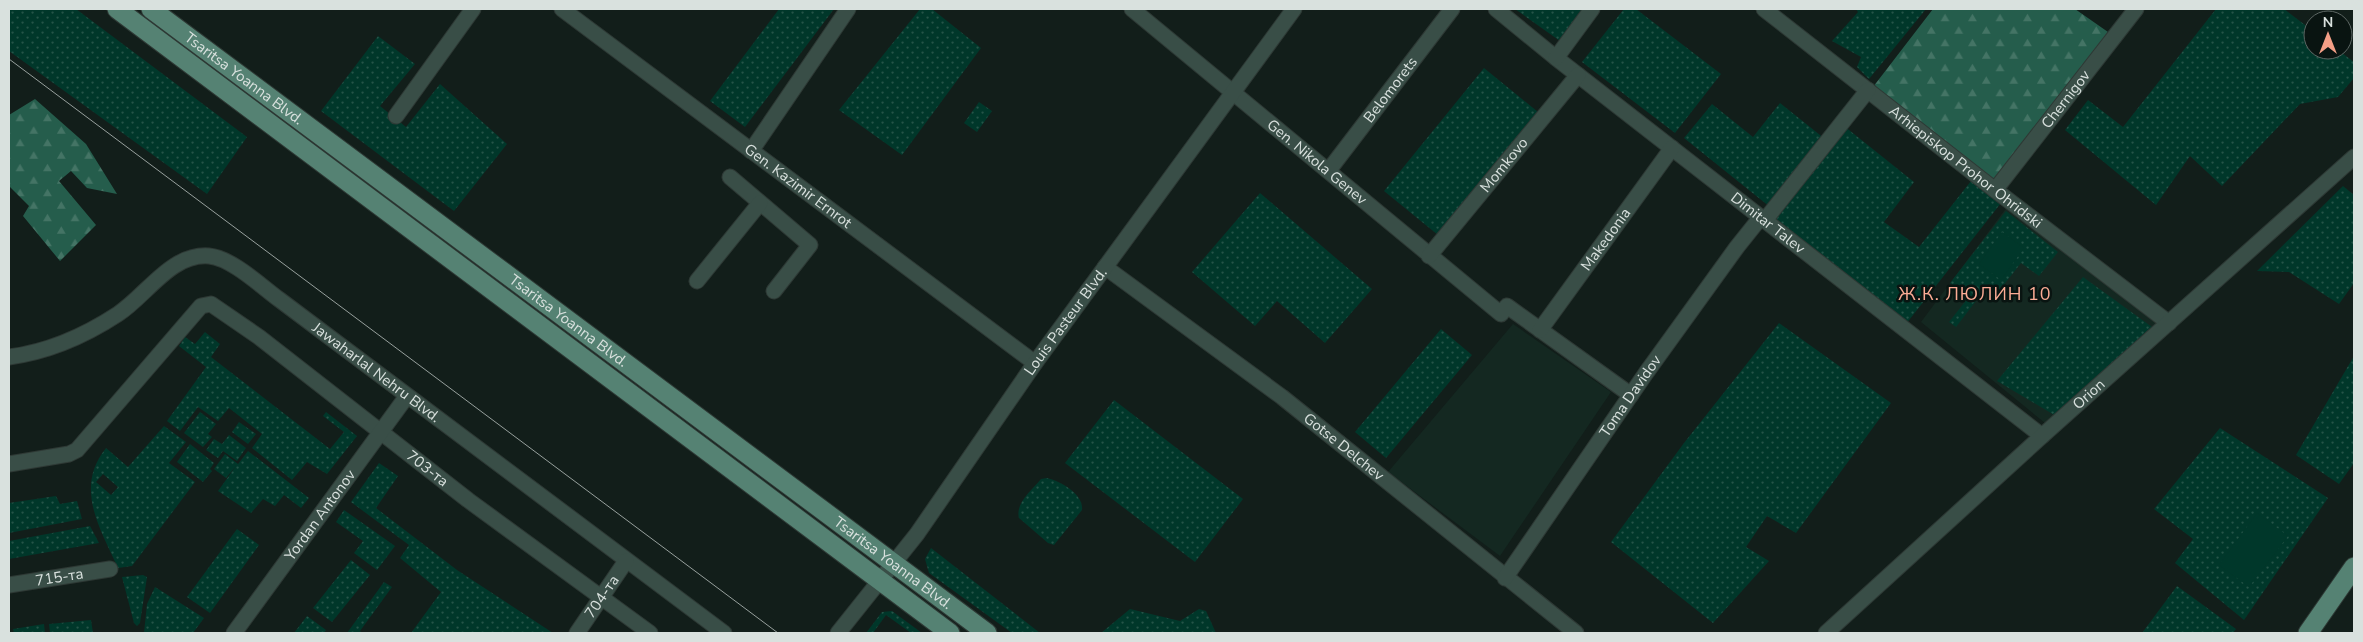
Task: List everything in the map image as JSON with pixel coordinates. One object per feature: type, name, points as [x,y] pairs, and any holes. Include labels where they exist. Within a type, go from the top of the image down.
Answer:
[{"type":"main road","name":"Tsaritsa Yoanna Blvd.","points":[[117,9],[950,633]]},
{"type":"main road","name":"Tsaritsa Yoanna Blvd.","points":[[151,9],[987,633]]},
{"type":"main road","points":[[2308,633],[2354,567]]},
{"type":"street","points":[[396,116],[473,9]]},
{"type":"street","name":"Gen. Kazimir Ernrot","points":[[562,9],[1035,363]]},
{"type":"street","points":[[751,150],[848,9]]},
{"type":"street","name":"Gen. Nikola Genev","points":[[1132,9],[1329,170],[1429,256],[1504,310],[1540,330]]},
{"type":"street","name":"Louis Pasteur Blvd.","points":[[838,633],[920,528],[1035,363],[1294,9]]},
{"type":"street","name":"Belomorets","points":[[1329,170],[1452,9]]},
{"type":"street","name":"Dimitar Talev","points":[[1496,9],[1556,58],[2042,436]]},
{"type":"street","points":[[1556,58],[1592,9]]},
{"type":"street","name":"Arhiepiskop Prohor Ohridski","points":[[1764,9],[2169,323]]},
{"type":"street","name":"Chernigov","points":[[1996,190],[2136,9]]},
{"type":"street","name":"Momkovo","points":[[1429,256],[1578,74]]},
{"type":"street","name":"Toma Davidov","points":[[1505,578],[1631,394],[1736,247],[1763,219],[1868,90]]},
{"type":"street","name":"Makedonia","points":[[1540,330],[1672,148]]},
{"type":"street","name":"Orion","points":[[1826,633],[2042,436],[2354,157]]},
{"type":"street","points":[[730,176],[810,245],[774,291]]},
{"type":"street","points":[[697,281],[760,203]]},
{"type":"street","name":"Jawaharlal Nehru Blvd.","points":[[9,357],[38,351],[78,336],[120,312],[182,261],[209,256],[220,259],[240,271],[724,633]]},
{"type":"street","name":"Gotse Delchev","points":[[1105,267],[1282,397],[1505,578],[1576,633]]},
{"type":"street","name":"703-та","points":[[9,464],[69,454],[77,450],[200,306],[208,304],[215,306],[259,337],[381,433],[650,633]]},
{"type":"street","points":[[1540,330],[1631,394]]},
{"type":"street","name":"Yordan Antonov","points":[[234,633],[407,396]]},
{"type":"street","name":"704-та","points":[[577,633],[626,561]]},
{"type":"street","name":"715-та","points":[[9,585],[110,569]]},
{"type":"shaded area","points":[[2007,207],[2157,324],[2045,423],[1921,322]]},
{"type":"shaded area","points":[[1513,324],[1611,392],[1500,556],[1388,472]]},
{"type":"green space","points":[[9,9],[76,9],[247,137],[207,194],[9,51]]},
{"type":"green space","points":[[779,9],[834,9],[745,127],[710,101]]},
{"type":"green space","points":[[920,9],[932,9],[981,48],[902,155],[839,110]]},
{"type":"green space","points":[[1515,9],[1584,9],[1560,41]]},
{"type":"green space","points":[[1624,9],[1636,9],[1721,74],[1675,133],[1582,62]]},
{"type":"green space","points":[[1856,9],[1926,9],[1869,79],[1857,67],[1861,57],[1832,41],[1858,12]]},
{"type":"green space","points":[[1933,9],[2075,9],[2108,32],[1997,182],[1873,87]]},
{"type":"green space","points":[[2216,9],[2284,9],[2303,23],[2303,60],[2351,60],[2354,62],[2354,78],[2338,97],[2300,104],[2222,186],[2190,156],[2156,205],[2065,130],[2088,100],[2123,127]]},
{"type":"green space","points":[[378,36],[415,64],[380,106],[406,127],[440,84],[507,144],[454,211],[321,111]]},
{"type":"green space","points":[[1484,68],[1538,112],[1438,235],[1384,191]]},
{"type":"green space","points":[[35,99],[86,144],[117,194],[87,188],[71,171],[59,181],[96,225],[60,261],[23,216],[29,206],[9,186],[9,115]]},
{"type":"green space","points":[[979,102],[992,111],[977,132],[964,123]]},
{"type":"green space","points":[[1780,103],[1825,139],[1770,207],[1684,138],[1712,104],[1753,137]]},
{"type":"green space","points":[[1844,126],[1914,182],[1884,222],[1919,247],[1971,181],[2001,203],[1906,324],[1771,219]]},
{"type":"green space","points":[[2343,186],[2354,195],[2354,283],[2339,304],[2289,272],[2257,271]]},
{"type":"green space","points":[[1260,193],[1372,289],[1325,343],[1277,301],[1255,326],[1192,272]]},
{"type":"green space","points":[[2006,211],[2058,252],[2039,276],[2021,263],[1999,291],[1989,284],[1956,327],[1949,322],[1968,298],[1950,283]]},
{"type":"green space","points":[[2002,232],[2024,248],[2001,280],[1979,264]]},
{"type":"green space","points":[[2083,277],[2152,327],[2056,416],[1997,381]]},
{"type":"green space","points":[[1779,323],[1891,403],[1796,533],[1767,516],[1746,547],[1769,561],[1713,623],[1611,542],[1684,443]]},
{"type":"green space","points":[[1441,329],[1472,355],[1386,458],[1355,432]]},
{"type":"green space","points":[[205,332],[220,344],[211,357],[330,449],[344,432],[323,416],[326,412],[357,436],[327,474],[307,462],[292,480],[252,448],[262,434],[229,408],[218,421],[198,407],[180,431],[167,421],[206,367],[179,346],[185,337],[195,344]]},
{"type":"green space","points":[[2354,356],[2354,463],[2339,484],[2296,455]]},
{"type":"green space","points":[[1114,400],[1243,499],[1195,562],[1065,463]]},
{"type":"green space","points":[[200,412],[216,424],[208,434],[212,437],[203,447],[184,433]]},
{"type":"green space","points":[[239,422],[256,434],[248,444],[232,432]]},
{"type":"green space","points":[[164,426],[186,442],[169,463],[195,482],[132,566],[118,568],[93,508],[92,478],[97,463],[106,448],[128,467]],"holes":[[[103,474],[118,487],[111,495],[96,482]]]},
{"type":"green space","points":[[2220,428],[2328,498],[2244,620],[2175,563],[2193,539],[2154,509]]},
{"type":"green space","points":[[229,435],[246,448],[237,461],[223,451],[218,458],[206,450],[214,439],[222,444]]},
{"type":"green space","points":[[190,444],[214,463],[210,469],[212,471],[203,482],[177,462]]},
{"type":"green space","points":[[248,451],[309,498],[301,508],[284,495],[275,506],[263,499],[251,513],[218,491],[236,466],[226,478],[214,469],[225,454],[238,464]]},
{"type":"green space","points":[[379,463],[398,476],[376,508],[457,570],[553,633],[411,633],[441,592],[400,558],[409,545],[351,502]]},
{"type":"green space","points":[[1047,478],[1070,489],[1082,504],[1082,510],[1054,545],[1048,543],[1019,518],[1018,512],[1025,497],[1041,479]]},
{"type":"green space","points":[[56,496],[60,504],[77,501],[82,519],[9,533],[9,503]]},
{"type":"green space","points":[[344,510],[395,546],[377,570],[354,553],[363,541],[336,522]]},
{"type":"green space","points":[[2257,513],[2288,536],[2249,587],[2219,565]]},
{"type":"green space","points":[[90,526],[99,543],[9,559],[9,541]]},
{"type":"green space","points":[[237,529],[259,545],[210,613],[187,597]]},
{"type":"green space","points":[[931,548],[1040,633],[1012,633],[929,573],[925,559]]},
{"type":"green space","points":[[351,560],[370,575],[332,622],[313,608]]},
{"type":"green space","points":[[143,575],[147,577],[140,623],[137,626],[134,623],[122,577]]},
{"type":"green space","points":[[384,582],[392,587],[360,631],[362,633],[347,633]]},
{"type":"green space","points":[[2177,586],[2236,629],[2233,633],[2142,633]]},
{"type":"green space","points":[[155,587],[204,618],[193,633],[144,633],[147,604]]},
{"type":"green space","points":[[1130,609],[1180,621],[1199,609],[1206,611],[1216,633],[1101,633]]},
{"type":"green space","points":[[892,611],[922,633],[911,633],[886,615],[873,633],[866,633],[882,612]]},
{"type":"green space","points":[[307,616],[326,630],[324,633],[294,633]]},
{"type":"green space","points":[[91,620],[93,633],[50,633],[49,624]]},
{"type":"green space","points":[[44,624],[45,633],[14,633],[13,629]]},
{"type":"tram line","points":[[9,59],[778,633]]},
{"type":"district","name":"Ж.К. ЛЮЛИН 10","points":[[1975,294]]}]
